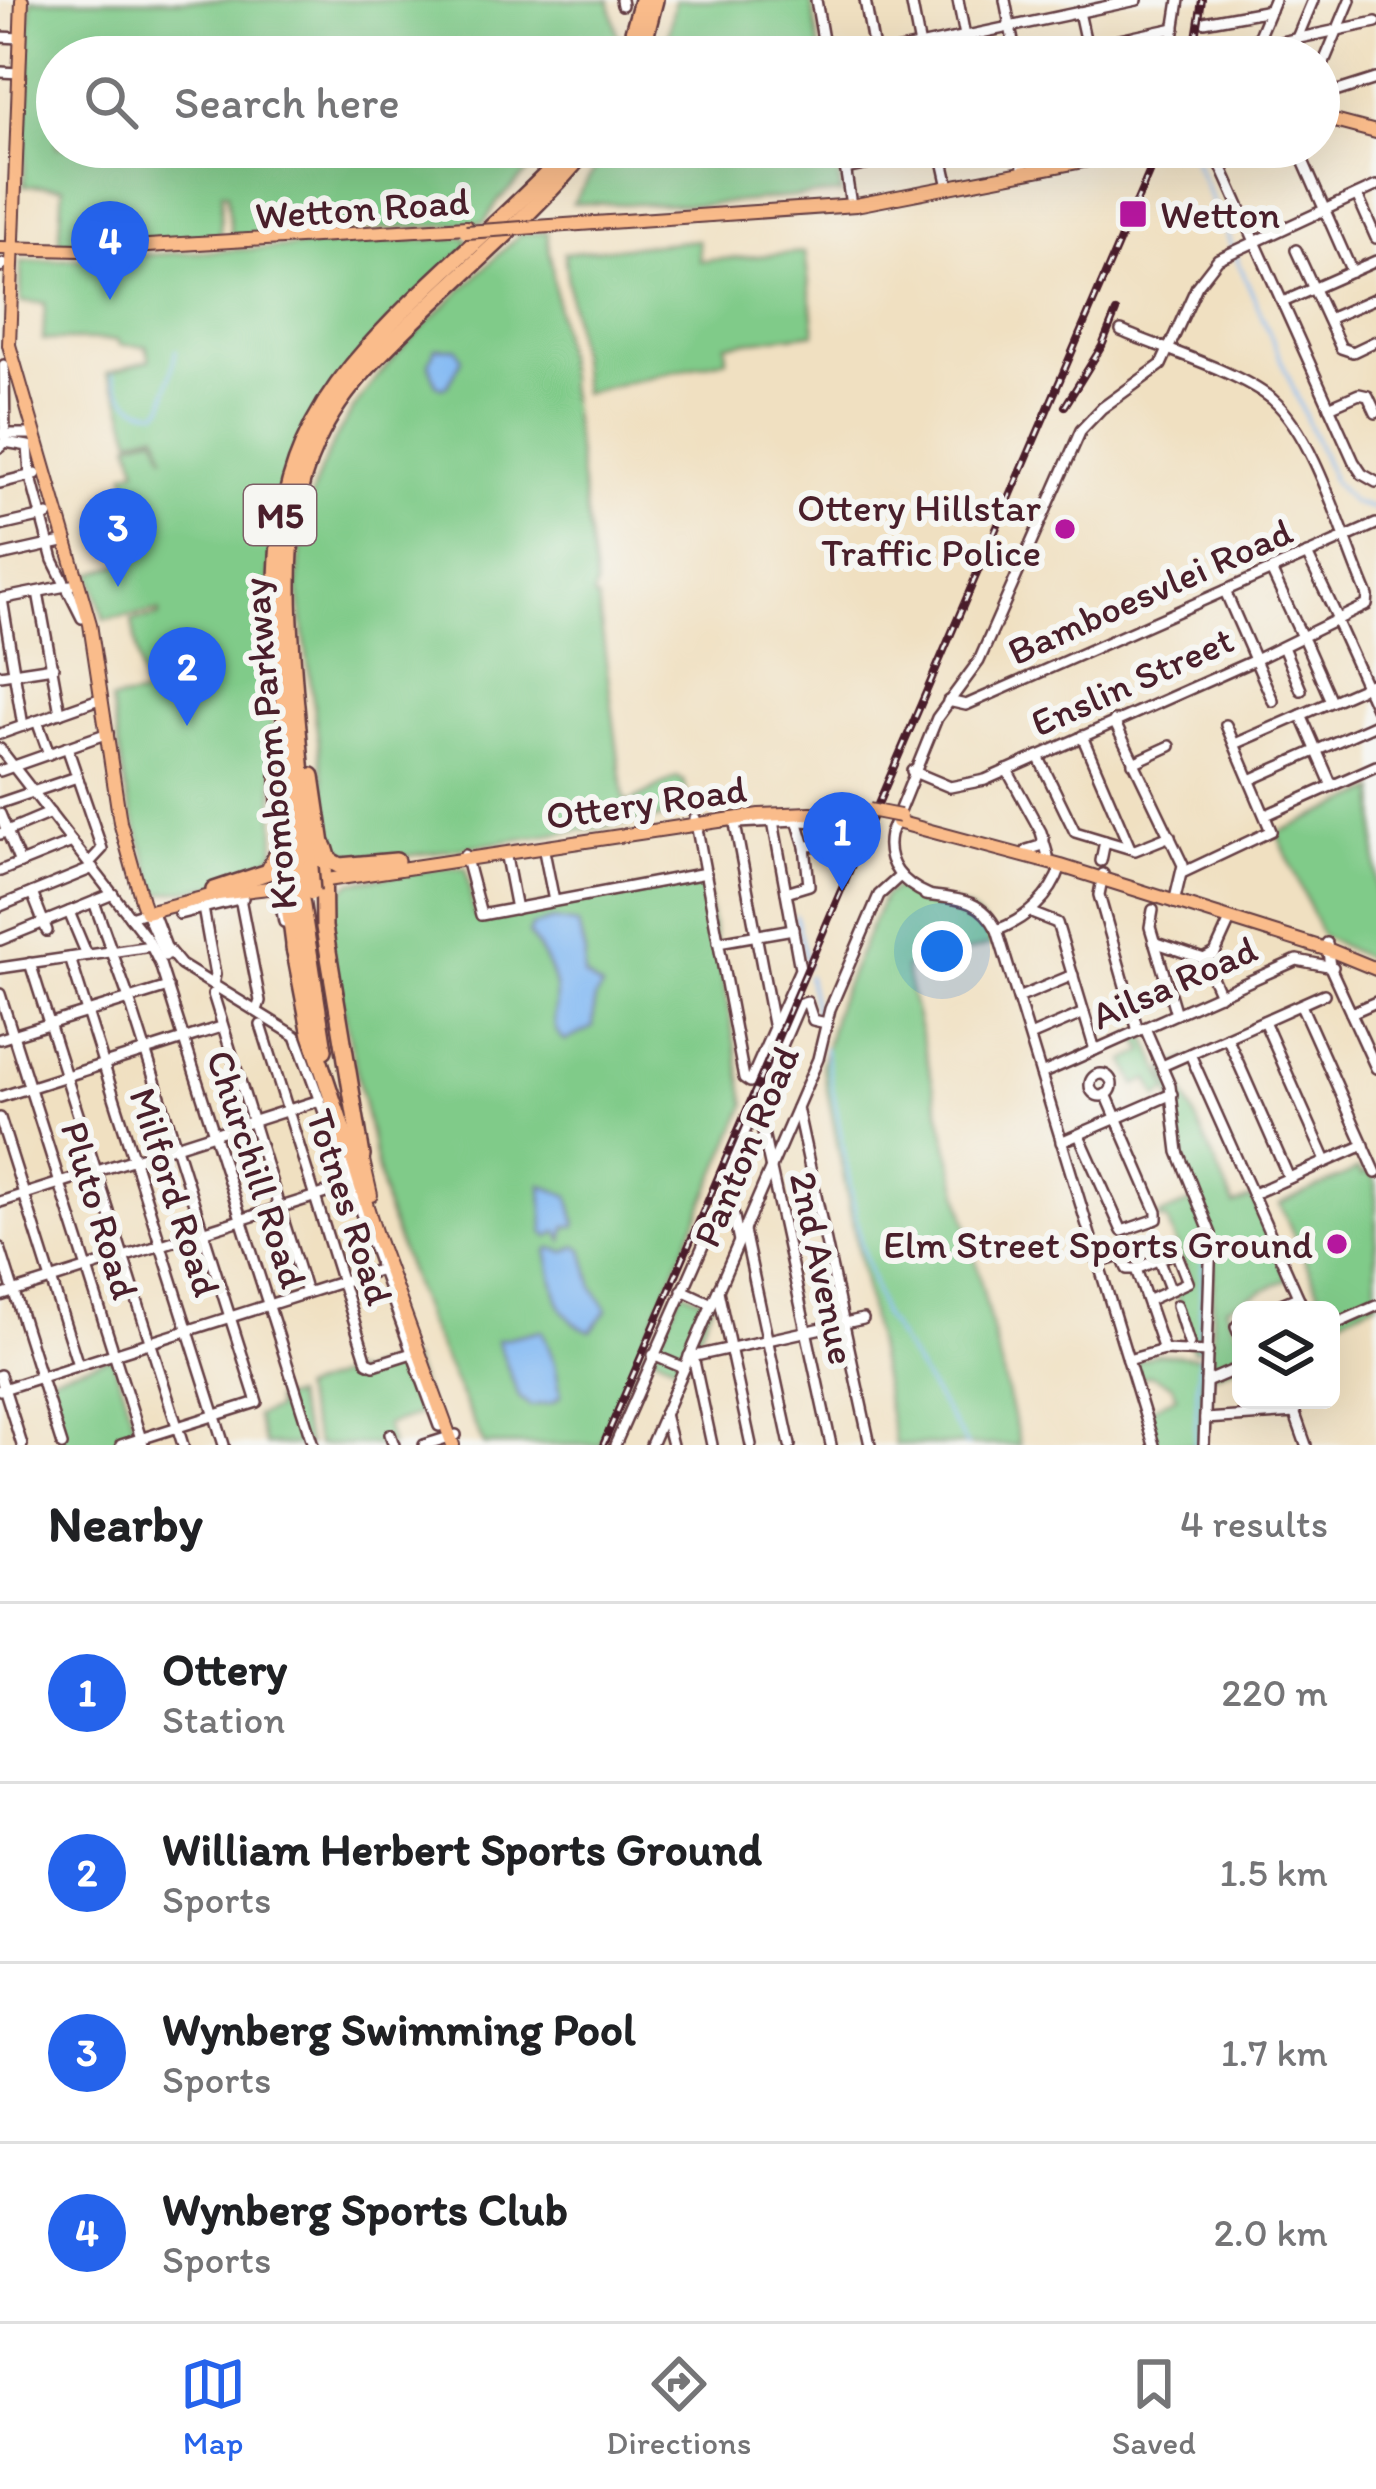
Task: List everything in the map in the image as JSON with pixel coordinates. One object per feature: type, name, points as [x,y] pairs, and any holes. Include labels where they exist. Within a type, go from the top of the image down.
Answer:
[{"type":"highway","points":[[632,36],[643,0]]},
{"type":"highway","points":[[646,36],[655,0]]},
{"type":"highway","name":"Kromboom Parkway","points":[[355,1151],[318,1017],[297,883],[274,601],[275,543],[301,450],[329,397],[373,344],[552,168]]},
{"type":"highway","name":"Kromboom Parkway","points":[[297,883],[286,582],[291,527],[307,467],[330,419],[367,368],[568,168]]},
{"type":"highway","points":[[214,890],[270,870],[278,860],[274,601]]},
{"type":"highway","points":[[291,643],[327,857],[335,865],[396,861]]},
{"type":"highway","points":[[321,832],[297,883],[295,952],[310,1036],[355,1151]]},
{"type":"highway","points":[[281,836],[327,956],[355,1151]]},
{"type":"main road","points":[[22,0],[7,255],[10,367],[67,541],[71,584],[103,698],[117,790],[148,908]]},
{"type":"main road","points":[[1340,123],[1376,132]]},
{"type":"main road","name":"Wetton Road","points":[[7,255],[58,256],[851,205],[1042,168]]},
{"type":"main road","name":"Ottery Road","points":[[148,908],[696,825],[777,807],[867,813],[1027,850],[1101,872],[1167,903],[1329,947],[1376,967]]},
{"type":"main road","name":"Ottery Road","points":[[898,819],[1061,866],[1101,872],[1135,892],[1167,903],[1329,947]]},
{"type":"main road","name":"Ottery Road","points":[[148,908],[214,890],[297,883],[396,861],[696,825]]},
{"type":"main road","name":"M5","points":[[355,1151],[376,1235],[435,1398],[445,1439]]},
{"type":"main road","name":"M5","points":[[355,1151],[445,1439]]},
{"type":"street","points":[[816,0],[822,36]]},
{"type":"street","points":[[865,0],[869,36]]},
{"type":"street","points":[[910,0],[918,36]]},
{"type":"street","points":[[958,0],[965,36]]},
{"type":"street","points":[[1005,0],[1012,36]]},
{"type":"street","points":[[1053,0],[1056,17]]},
{"type":"street","points":[[970,36],[1079,13],[1100,4],[1137,0]]},
{"type":"street","points":[[1174,36],[1179,0]]},
{"type":"street","points":[[1298,36],[1312,0]]},
{"type":"street","points":[[1335,36],[1351,0]]},
{"type":"street","points":[[1204,22],[1272,5]]},
{"type":"street","points":[[1259,36],[1272,5]]},
{"type":"street","points":[[1079,13],[1084,36]]},
{"type":"street","points":[[1312,36],[1376,22]]},
{"type":"street","points":[[1146,36],[1175,28]]},
{"type":"street","points":[[0,37],[20,38]]},
{"type":"street","points":[[0,72],[20,73]]},
{"type":"street","points":[[1340,91],[1376,80]]},
{"type":"street","points":[[0,108],[19,109]]},
{"type":"street","points":[[0,147],[16,148]]},
{"type":"street","points":[[850,168],[845,169],[851,205]]},
{"type":"street","points":[[947,168],[949,187]]},
{"type":"street","points":[[1222,168],[1356,465],[1376,482]]},
{"type":"street","points":[[1305,168],[1352,272]]},
{"type":"street","points":[[1154,1445],[1018,998],[1002,927],[968,901],[929,895],[898,880],[886,858],[884,839],[927,740],[948,701],[979,662],[1081,430],[1102,408],[1149,376],[1168,351],[1208,270],[1228,252],[1376,186]]},
{"type":"street","points":[[1357,195],[1376,238]]},
{"type":"street","points":[[1296,250],[1343,351],[1353,352],[1376,341]]},
{"type":"street","points":[[1282,302],[1376,261]]},
{"type":"street","points":[[1328,319],[1376,298]]},
{"type":"street","points":[[1121,332],[1258,390],[1287,414],[1372,606]]},
{"type":"street","points":[[2,439],[10,367]]},
{"type":"street","points":[[1330,406],[1362,394],[1368,396],[1376,413]]},
{"type":"street","points":[[2,439],[35,434]]},
{"type":"street","points":[[2,439],[26,443],[51,550],[71,584],[82,618]]},
{"type":"street","points":[[0,483],[46,472]]},
{"type":"street","points":[[0,526],[58,513]]},
{"type":"street","name":"Bamboesvlei Road","points":[[948,701],[966,705],[1376,524]]},
{"type":"street","points":[[0,556],[51,550],[67,541]]},
{"type":"street","points":[[1307,554],[1371,684],[1376,708]]},
{"type":"street","points":[[1271,570],[1331,701]]},
{"type":"street","points":[[23,726],[1,599],[71,584]]},
{"type":"street","points":[[1225,591],[1273,700]]},
{"type":"street","points":[[38,592],[61,712]]},
{"type":"street","name":"Enslin Street","points":[[938,783],[962,787],[1007,770],[1372,606]]},
{"type":"street","points":[[1282,647],[1301,690]]},
{"type":"street","points":[[0,676],[53,667]]},
{"type":"street","points":[[1235,744],[1371,684]]},
{"type":"street","points":[[0,734],[103,698]]},
{"type":"street","points":[[1300,715],[1332,786]]},
{"type":"street","points":[[37,721],[49,754]]},
{"type":"street","points":[[1114,722],[1170,836],[1182,873]]},
{"type":"street","points":[[1250,780],[1376,724]]},
{"type":"street","points":[[1176,1015],[1149,926],[1182,873],[1271,831],[1226,725]]},
{"type":"street","points":[[0,771],[108,733]]},
{"type":"street","points":[[1082,736],[1130,848]]},
{"type":"street","points":[[1132,763],[1171,746]]},
{"type":"street","points":[[0,906],[91,866],[102,849],[67,747]]},
{"type":"street","points":[[0,749],[128,915]]},
{"type":"street","points":[[1039,755],[1072,829],[1139,849],[1170,836]]},
{"type":"street","points":[[1266,814],[1376,766]]},
{"type":"street","points":[[1007,770],[1044,839],[1048,856]]},
{"type":"street","points":[[913,771],[938,783],[949,772]]},
{"type":"street","points":[[0,803],[77,777]]},
{"type":"street","points":[[0,814],[3,832],[20,863]]},
{"type":"street","points":[[3,832],[50,814]]},
{"type":"street","points":[[773,821],[800,969],[779,1021],[773,1024]]},
{"type":"street","points":[[786,892],[809,886],[800,821]]},
{"type":"street","points":[[424,858],[506,857],[696,825],[837,823]]},
{"type":"street","points":[[696,825],[744,1078],[750,1082],[773,1034],[773,1024],[735,824]]},
{"type":"street","points":[[1027,850],[1040,846],[1044,839]]},
{"type":"street","points":[[1106,841],[1100,899],[1142,1030],[1172,1094],[1178,1152],[1211,1234],[1204,1445]]},
{"type":"street","points":[[0,872],[72,842]]},
{"type":"street","points":[[805,846],[828,845]]},
{"type":"street","points":[[544,851],[554,901]]},
{"type":"street","points":[[506,857],[516,909]]},
{"type":"street","points":[[469,861],[480,914],[706,873]]},
{"type":"street","points":[[1002,927],[1025,916],[1050,890],[1061,866]]},
{"type":"street","name":"Panton Road","points":[[651,1445],[797,1108],[820,1052],[826,1022],[876,902],[898,880]]},
{"type":"street","points":[[178,914],[297,883],[303,1027],[296,1037]]},
{"type":"street","points":[[32,893],[45,927]]},
{"type":"street","points":[[0,940],[45,927],[113,894]]},
{"type":"street","points":[[240,898],[260,1001],[257,1010]]},
{"type":"street","points":[[94,902],[114,951],[257,1402],[121,1445]]},
{"type":"street","points":[[148,908],[158,946],[176,967],[296,1037]]},
{"type":"street","points":[[148,908],[172,956],[213,989],[257,1010],[296,1037],[445,1439]]},
{"type":"street","name":"Ottery Road","points":[[128,915],[148,908]]},
{"type":"street","points":[[203,908],[221,1027],[305,1293]]},
{"type":"street","points":[[69,912],[87,956]]},
{"type":"street","points":[[1034,914],[1057,922],[1095,1051]]},
{"type":"street","name":"Churchill Road","points":[[128,915],[151,946],[168,987],[313,1445]]},
{"type":"street","points":[[1204,959],[1219,948],[1230,920]]},
{"type":"street","points":[[718,942],[793,929]]},
{"type":"street","points":[[1154,941],[1204,959],[1220,995]]},
{"type":"street","points":[[0,968],[151,946]]},
{"type":"street","points":[[1329,947],[1337,980],[1371,1046],[1376,1069]]},
{"type":"street","name":"Milford Road","points":[[70,958],[224,1445]]},
{"type":"street","name":"Ailsa Road","points":[[1041,1074],[1299,959],[1332,967]]},
{"type":"street","points":[[30,964],[183,1445]]},
{"type":"street","points":[[1018,998],[1072,975]]},
{"type":"street","points":[[0,1040],[168,987]]},
{"type":"street","name":"Pluto Road","points":[[0,994],[142,1442]]},
{"type":"street","points":[[1162,1066],[1324,994]]},
{"type":"street","points":[[790,1445],[727,1174],[803,1002],[814,1019],[826,1022]]},
{"type":"street","points":[[1352,1013],[1376,1002]]},
{"type":"street","points":[[1301,1005],[1376,1173]]},
{"type":"street","points":[[1030,1036],[1084,1013]]},
{"type":"street","points":[[1264,1021],[1326,1161]]},
{"type":"street","name":"Totnes Road","points":[[261,1025],[368,1364],[412,1353]]},
{"type":"street","points":[[0,1097],[221,1027]]},
{"type":"street","points":[[1227,1037],[1289,1178]]},
{"type":"street","points":[[1190,1054],[1300,1301]]},
{"type":"street","points":[[1079,1135],[1124,1232],[1158,1217],[1106,1094]]},
{"type":"street","points":[[1061,1142],[1172,1094]]},
{"type":"street","points":[[0,1202],[320,1100]]},
{"type":"street","name":"2nd Avenue","points":[[757,1105],[831,1445]]},
{"type":"street","points":[[797,1108],[870,1445]]},
{"type":"street","points":[[0,1118],[78,1365]]},
{"type":"street","points":[[1252,1194],[1364,1145]]},
{"type":"street","points":[[0,1296],[351,1185]]},
{"type":"street","points":[[615,1445],[728,1189]]},
{"type":"street","points":[[0,1249],[62,1445]]},
{"type":"street","points":[[1137,1272],[1176,1252],[1186,1273],[1187,1283],[1149,1300]]},
{"type":"street","points":[[1105,1253],[1107,1260],[1119,1254],[1127,1269],[1137,1272]]},
{"type":"street","points":[[1158,1258],[1170,1289]]},
{"type":"street","points":[[2,1389],[382,1269]]},
{"type":"street","points":[[1137,1272],[1160,1335],[1161,1351]]},
{"type":"street","points":[[682,1290],[712,1304]]},
{"type":"street","points":[[718,1292],[751,1445]]},
{"type":"street","points":[[1288,1301],[1298,1297]]},
{"type":"street","points":[[1177,1305],[1188,1342]]},
{"type":"street","points":[[1340,1322],[1376,1306]]},
{"type":"street","points":[[712,1445],[690,1357],[863,1319]]},
{"type":"street","points":[[1160,1335],[1208,1352]]},
{"type":"street","points":[[1128,1360],[1188,1342]]},
{"type":"street","points":[[653,1355],[684,1368]]},
{"type":"street","points":[[1206,1382],[1232,1370]]},
{"type":"street","points":[[0,1375],[22,1445]]},
{"type":"street","points":[[1293,1409],[1306,1445]]},
{"type":"street","points":[[1205,1419],[1295,1413]]},
{"type":"street","points":[[664,1414],[672,1445]]},
{"type":"green space","points":[[31,0],[609,0],[618,36],[36,36],[36,168],[532,168],[497,202],[484,223],[231,237],[227,193],[222,192],[220,237],[59,246],[63,187],[24,186]]},
{"type":"green space","points":[[675,0],[811,0],[817,36],[668,36]]},
{"type":"green space","points":[[596,168],[838,168],[841,193],[701,205],[573,203]]},
{"type":"green space","points":[[547,232],[624,798],[628,803],[677,777],[684,781],[689,804],[680,815],[408,856],[355,856],[332,843],[298,588],[304,528],[318,476],[340,430],[402,349],[520,234]]},
{"type":"green space","points":[[466,237],[469,245],[368,344],[275,524],[269,580],[275,850],[264,863],[237,879],[158,894],[128,801],[111,701],[144,695],[132,620],[159,616],[159,611],[104,619],[91,574],[136,559],[131,538],[139,533],[130,512],[136,509],[125,473],[137,469],[130,443],[156,435],[165,457],[157,432],[132,439],[107,373],[150,360],[146,346],[119,345],[118,340],[43,340],[45,303],[21,302],[21,262]]},
{"type":"green space","points":[[698,240],[700,261],[805,252],[815,333],[726,344],[727,359],[583,393],[564,253]]},
{"type":"green space","points":[[1376,790],[1376,963],[1322,936],[1277,833]]},
{"type":"green space","points":[[466,868],[474,915],[479,918],[699,879],[705,882],[746,1105],[599,1445],[484,1445],[427,1323],[386,1208],[328,937],[330,900],[352,882]]},
{"type":"green space","points":[[897,887],[967,909],[978,916],[995,944],[905,968],[1020,1445],[895,1445],[822,1063],[837,1004],[884,896]]},
{"type":"green space","points":[[1144,1033],[1169,1090],[1158,1098],[1149,1079],[1136,1085],[1125,1061],[1144,1052],[1133,1037]]},
{"type":"green space","points":[[1188,1058],[1190,1063],[1173,1068],[1234,1205],[1252,1198],[1288,1279],[1226,1307],[1232,1321],[1232,1368],[1211,1376],[1214,1255],[1185,1165],[1165,1069]]},
{"type":"green space","name":"Elm Street Sports Ground","points":[[1359,1169],[1362,1175],[1370,1171],[1376,1184],[1376,1302],[1340,1318],[1340,1301],[1323,1301],[1280,1204]]},
{"type":"green space","points":[[1195,1200],[1210,1243],[1205,1348],[1193,1350],[1175,1289],[1191,1283],[1167,1220],[1159,1219]]},
{"type":"green space","points":[[682,1290],[712,1304],[684,1368],[653,1355]]},
{"type":"green space","points":[[1157,1354],[1204,1357],[1202,1445],[1157,1445],[1146,1411],[1177,1396],[1172,1385],[1150,1375],[1137,1379],[1133,1363]]},
{"type":"green space","points":[[112,1357],[139,1439],[119,1445],[64,1445],[45,1378]]},
{"type":"green space","points":[[411,1360],[430,1411],[386,1425],[391,1445],[318,1445],[300,1390]]},
{"type":"green space","points":[[293,1396],[309,1445],[265,1445],[256,1416],[276,1409],[274,1400]]},
{"type":"water","points":[[435,348],[457,348],[462,359],[448,386],[442,388],[436,385],[429,363]]},
{"type":"water","points":[[553,920],[578,924],[584,976],[602,988],[595,998],[593,1027],[565,1041],[556,1029],[551,972],[529,934],[532,926]]},
{"type":"water","points":[[542,1185],[569,1196],[576,1223],[566,1226],[563,1240],[558,1231],[549,1237],[544,1232]]},
{"type":"water","points":[[577,1246],[583,1249],[593,1287],[607,1310],[591,1331],[562,1308],[547,1251],[566,1252]]},
{"type":"water","points":[[542,1330],[561,1396],[552,1403],[530,1406],[519,1397],[497,1340]]},
{"type":"waterway","points":[[1198,168],[1334,482],[1353,503],[1376,509]]},
{"type":"waterway","points":[[113,374],[129,401],[159,411],[176,350]]},
{"type":"waterway","points":[[796,916],[807,966]]},
{"type":"waterway","points":[[808,976],[816,1015]]},
{"type":"waterway","points":[[825,1048],[861,1244],[882,1313],[967,1445]]},
{"type":"waterway","points":[[1199,1348],[1203,1256]]},
{"type":"waterway","points":[[1195,1445],[1199,1356]]},
{"type":"railway","points":[[1196,36],[1202,0]]},
{"type":"railway","points":[[603,1445],[1151,168]]},
{"type":"railway","points":[[1065,406],[1102,346],[1116,312]]},
{"type":"place","name":"Wetton","points":[[1133,214]]},
{"type":"place","name":"Wynberg Sports Club","points":[[110,300]]},
{"type":"place","name":"Ottery Hillstar Traffic Police","points":[[1065,529]]},
{"type":"place","name":"Wynberg Swimming Pool","points":[[118,587]]},
{"type":"place","name":"William Herbert Sports Ground","points":[[187,726]]},
{"type":"place","name":"Ottery","points":[[842,891]]},
{"type":"place","name":"Elm Street Sports Ground","points":[[1337,1244]]}]
